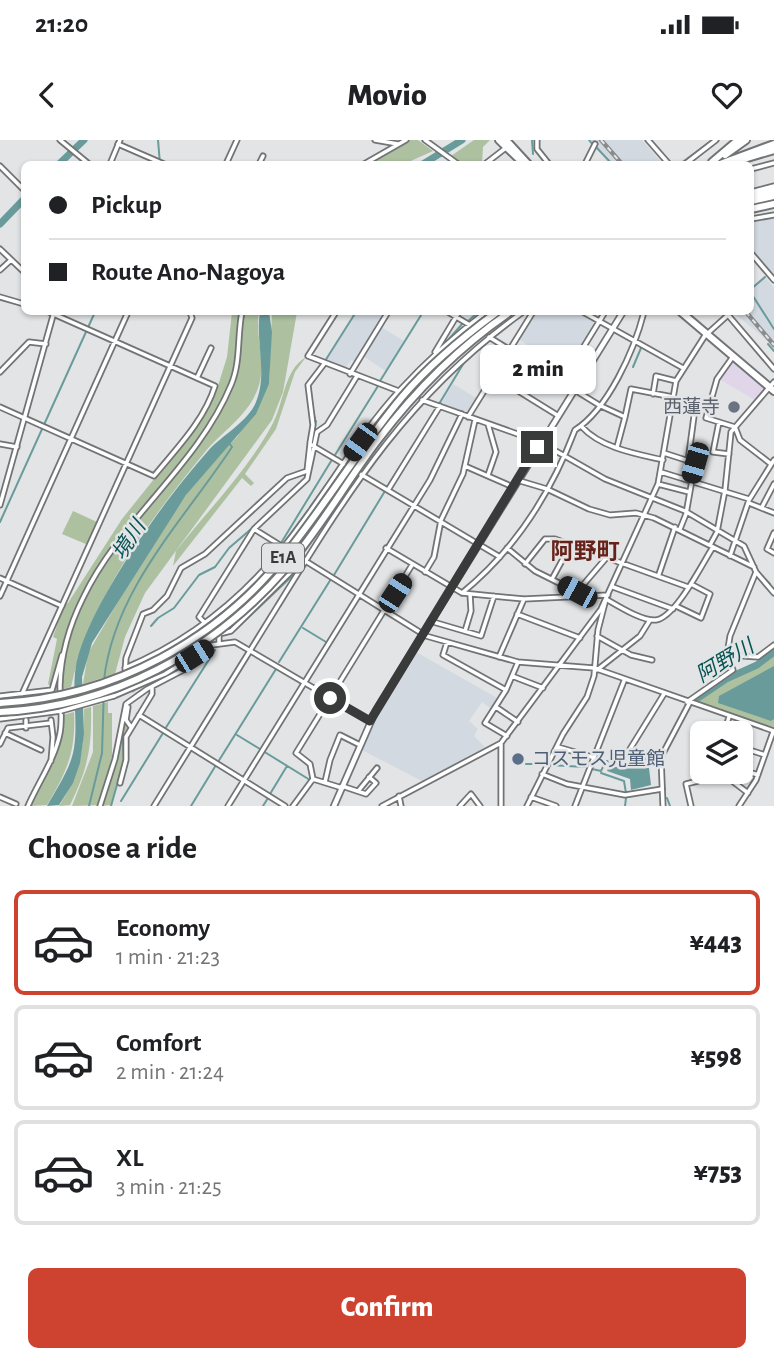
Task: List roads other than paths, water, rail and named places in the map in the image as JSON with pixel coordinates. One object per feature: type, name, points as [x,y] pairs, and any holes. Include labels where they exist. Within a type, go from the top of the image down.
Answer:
[{"type":"highway","points":[[712,161],[737,140]]},
{"type":"highway","points":[[713,161],[746,140]]},
{"type":"highway","points":[[504,142],[522,161]]},
{"type":"highway","points":[[728,161],[774,144]]},
{"type":"highway","points":[[737,161],[774,150]]},
{"type":"highway","points":[[754,195],[774,188]]},
{"type":"highway","points":[[754,196],[774,196]]},
{"type":"highway","points":[[754,209],[772,206]]},
{"type":"highway","name":"E1A","points":[[0,703],[72,692],[129,673],[174,651],[224,617],[287,554],[404,395],[451,348],[493,315]]},
{"type":"highway","name":"E1A","points":[[0,712],[57,706],[111,690],[157,671],[222,629],[257,599],[287,566],[377,441],[411,399],[459,351],[506,315]]},
{"type":"highway","points":[[685,315],[773,387]]},
{"type":"main road","points":[[334,806],[370,721],[621,315]]},
{"type":"street","points":[[60,140],[86,161]]},
{"type":"street","points":[[227,161],[237,140]]},
{"type":"street","points":[[375,140],[400,144]]},
{"type":"street","points":[[369,161],[406,140]]},
{"type":"street","points":[[425,140],[454,161]]},
{"type":"street","points":[[537,140],[537,149],[547,161]]},
{"type":"street","points":[[648,140],[666,161]]},
{"type":"street","points":[[689,161],[714,141]]},
{"type":"street","points":[[111,161],[119,142],[156,161]]},
{"type":"street","points":[[488,161],[504,142]]},
{"type":"street","points":[[586,161],[595,144]]},
{"type":"street","points":[[260,161],[263,156]]},
{"type":"street","points":[[754,168],[774,163]]},
{"type":"street","points":[[0,166],[21,187]]},
{"type":"street","points":[[754,218],[774,215]]},
{"type":"street","points":[[0,249],[21,269]]},
{"type":"street","points":[[754,257],[774,280]]},
{"type":"street","points":[[0,270],[11,260]]},
{"type":"street","points":[[0,297],[21,303]]},
{"type":"street","points":[[0,505],[46,344],[51,315]]},
{"type":"street","points":[[0,407],[154,476],[191,429],[213,394],[215,386],[59,315]]},
{"type":"street","points":[[0,596],[127,315]]},
{"type":"street","points":[[22,694],[192,318],[191,315]]},
{"type":"street","points":[[0,696],[52,690],[76,611],[97,574],[132,523],[194,447],[226,396],[236,370],[242,315]]},
{"type":"street","points":[[334,315],[308,356],[399,392],[540,442],[605,480],[685,511],[746,548],[755,570],[774,593]]},
{"type":"street","points":[[351,374],[386,315]]},
{"type":"street","points":[[453,315],[599,405],[625,417]]},
{"type":"street","points":[[357,376],[327,425],[317,432],[307,471],[288,478],[205,554],[181,568],[167,596],[153,610],[143,614],[125,670],[153,657],[206,624],[245,591],[283,547],[399,392],[435,354],[482,315]]},
{"type":"street","points":[[155,806],[305,561],[363,475],[420,399],[489,336],[519,315]]},
{"type":"street","points":[[468,416],[531,315]]},
{"type":"street","points":[[588,315],[635,344],[683,368]]},
{"type":"street","points":[[562,382],[603,315]]},
{"type":"street","points":[[461,593],[500,557],[527,526],[565,455],[575,430],[582,428],[599,405],[635,344],[643,315]]},
{"type":"street","points":[[382,806],[501,743],[580,638],[607,597],[646,516],[661,472],[676,381],[707,334],[728,315],[774,369]]},
{"type":"street","points":[[435,354],[456,317]]},
{"type":"street","points":[[0,372],[29,342],[46,344]]},
{"type":"street","points":[[197,377],[211,348]]},
{"type":"street","points":[[733,356],[717,379],[706,418],[735,427]]},
{"type":"street","points":[[206,624],[199,617],[254,529],[307,479],[312,468],[313,425],[308,385],[324,364]]},
{"type":"street","points":[[494,376],[557,415]]},
{"type":"street","points":[[653,394],[656,376],[676,381]]},
{"type":"street","points":[[386,548],[450,589],[461,593],[524,598],[576,594],[607,597],[650,620],[659,620],[674,608],[712,546],[725,490],[730,435],[773,387]]},
{"type":"street","points":[[617,447],[631,390],[696,401],[688,461]]},
{"type":"street","points":[[388,490],[440,406]]},
{"type":"street","points":[[228,806],[430,480],[462,414]]},
{"type":"street","points":[[425,572],[434,557],[440,524],[465,466],[475,419]]},
{"type":"street","points":[[719,422],[713,452],[729,454]]},
{"type":"street","points":[[488,424],[496,452],[488,475]]},
{"type":"street","points":[[730,556],[749,501],[772,462],[740,440],[735,427]]},
{"type":"street","points":[[582,428],[592,437],[617,447],[663,460]]},
{"type":"street","points":[[312,444],[440,524],[500,557]]},
{"type":"street","points":[[1,446],[17,447]]},
{"type":"street","points":[[659,574],[685,511],[695,463],[664,453]]},
{"type":"street","points":[[465,466],[513,486]]},
{"type":"street","points":[[661,472],[725,490],[774,513]]},
{"type":"street","points":[[517,480],[547,489],[570,502],[610,515],[636,513],[646,516],[677,528],[755,570]]},
{"type":"street","points":[[658,484],[689,492]]},
{"type":"street","points":[[762,507],[774,484]]},
{"type":"street","points":[[254,529],[422,634],[518,662],[596,669],[624,681],[774,731],[758,775],[739,806]]},
{"type":"street","points":[[774,533],[768,550],[774,553]]},
{"type":"street","points":[[525,564],[545,539],[659,574],[710,594],[701,618],[612,587]]},
{"type":"street","points":[[552,579],[570,545]]},
{"type":"street","points":[[507,548],[525,564],[576,594]]},
{"type":"street","points":[[576,594],[607,557]]},
{"type":"street","points":[[293,806],[313,779],[310,764],[296,753],[412,565]]},
{"type":"street","points":[[219,643],[219,634],[231,631],[295,568],[300,569]]},
{"type":"street","points":[[663,806],[662,753],[688,703],[733,670],[727,655],[737,613],[755,570]]},
{"type":"street","points":[[0,578],[62,606]]},
{"type":"street","points":[[465,631],[471,611],[470,594]]},
{"type":"street","points":[[430,621],[481,636],[494,596]]},
{"type":"street","points":[[527,806],[563,734],[587,697],[596,669],[597,636],[607,597]]},
{"type":"street","points":[[499,657],[524,598]]},
{"type":"street","points":[[517,614],[580,638]]},
{"type":"street","points":[[596,669],[640,636],[650,620]]},
{"type":"street","points":[[597,636],[652,660]]},
{"type":"street","points":[[0,719],[61,711],[114,696],[165,674],[219,643],[235,642],[370,721]]},
{"type":"street","points":[[447,642],[443,655],[506,690]]},
{"type":"street","points":[[727,655],[758,657],[774,645]]},
{"type":"street","points":[[28,806],[51,761],[62,722],[64,653]]},
{"type":"street","points":[[100,806],[115,759],[120,722],[129,702],[134,695],[193,664],[194,656]]},
{"type":"street","points":[[507,736],[485,723],[506,690],[518,662]]},
{"type":"street","points":[[512,676],[543,688]]},
{"type":"street","points":[[575,806],[624,681]]},
{"type":"street","points":[[120,783],[126,760],[126,737],[152,694],[152,687]]},
{"type":"street","points":[[630,749],[664,694]]},
{"type":"street","points":[[129,702],[125,715],[131,727]]},
{"type":"street","points":[[496,707],[518,722]]},
{"type":"street","points":[[139,715],[285,806]]},
{"type":"street","points":[[728,721],[729,717]]},
{"type":"street","points":[[26,720],[26,728]]},
{"type":"street","points":[[0,744],[8,728],[26,728],[51,721],[54,737],[51,761]]},
{"type":"street","points":[[5,733],[41,750]]},
{"type":"street","points":[[326,782],[330,760],[340,735],[360,745]]},
{"type":"street","points":[[501,743],[501,806]]},
{"type":"street","points":[[558,747],[593,757]]},
{"type":"street","points":[[753,751],[765,755]]},
{"type":"street","points":[[359,790],[377,768]]},
{"type":"street","points":[[753,773],[758,775]]},
{"type":"street","points":[[542,774],[582,787],[631,796],[662,789]]},
{"type":"street","points":[[313,779],[366,794],[376,783],[369,777]]},
{"type":"street","points":[[690,783],[687,784],[691,806]]},
{"type":"street","points":[[736,784],[748,793]]},
{"type":"street","points":[[460,806],[471,794],[480,806]]},
{"type":"street","points":[[399,796],[401,806]]},
{"type":"street","points":[[531,796],[556,806]]},
{"type":"street","points":[[0,797],[16,804]]},
{"type":"water","points":[[260,315],[269,315],[272,332],[269,384],[256,414],[186,495],[92,643],[82,677],[84,734],[80,763],[73,783],[59,805],[47,806],[72,755],[75,736],[76,665],[89,628],[117,574],[173,494],[208,451],[241,422],[256,402],[261,380]]},
{"type":"water","points":[[774,666],[774,719],[771,721],[718,703],[719,696]]},
{"type":"water","points":[[631,758],[649,768],[651,785],[631,790],[630,779],[607,771],[609,767],[623,767]]},
{"type":"waterway","points":[[62,161],[84,140]]},
{"type":"waterway","points":[[158,140],[160,161]]},
{"type":"waterway","name":"境川","points":[[428,161],[462,140]]},
{"type":"waterway","points":[[532,140],[533,154]]},
{"type":"waterway","points":[[589,140],[593,145]]},
{"type":"waterway","points":[[684,161],[711,141]]},
{"type":"waterway","points":[[596,147],[609,161]]},
{"type":"waterway","points":[[0,224],[21,202]]},
{"type":"waterway","points":[[754,286],[765,277]]},
{"type":"waterway","points":[[754,298],[774,329]]},
{"type":"waterway","points":[[0,522],[94,315]]},
{"type":"waterway","points":[[325,361],[354,315]]},
{"type":"waterway","points":[[380,381],[421,315]]},
{"type":"waterway","points":[[468,321],[475,315]]},
{"type":"waterway","points":[[448,340],[463,323]]},
{"type":"waterway","points":[[768,344],[774,351]]},
{"type":"waterway","points":[[633,367],[641,348]]},
{"type":"waterway","points":[[478,398],[507,351]]},
{"type":"waterway","points":[[428,400],[439,404],[465,361]]},
{"type":"waterway","points":[[335,455],[378,386]]},
{"type":"waterway","points":[[312,406],[315,419]]},
{"type":"waterway","points":[[387,487],[437,408]]},
{"type":"waterway","points":[[312,441],[316,421]]},
{"type":"waterway","points":[[104,680],[110,647],[121,615],[136,586],[232,447],[229,443]]},
{"type":"waterway","points":[[344,460],[347,455]]},
{"type":"waterway","points":[[281,543],[333,458]]},
{"type":"waterway","points":[[310,507],[339,467]]},
{"type":"waterway","points":[[334,575],[385,491]]},
{"type":"waterway","points":[[286,540],[308,510]]},
{"type":"waterway","points":[[151,626],[174,608],[199,575],[215,567],[229,548],[257,524]]},
{"type":"waterway","points":[[759,572],[763,577]]},
{"type":"waterway","points":[[235,630],[291,577]]},
{"type":"waterway","points":[[279,662],[331,579]]},
{"type":"waterway","points":[[765,579],[770,584]]},
{"type":"waterway","points":[[303,628],[326,642]]},
{"type":"waterway","points":[[165,729],[215,650]]},
{"type":"waterway","name":"阿野川","points":[[695,700],[726,679],[757,665],[774,652]]},
{"type":"waterway","points":[[218,762],[276,669]]},
{"type":"waterway","points":[[89,806],[102,753],[104,686]]},
{"type":"waterway","points":[[121,801],[163,733]]},
{"type":"waterway","points":[[237,735],[260,749]]},
{"type":"waterway","points":[[111,806],[124,760],[123,740]]},
{"type":"waterway","points":[[263,751],[310,780]]},
{"type":"waterway","points":[[592,769],[601,771],[606,761],[619,762],[629,751],[652,762]]},
{"type":"waterway","points":[[526,764],[545,764]]},
{"type":"waterway","points":[[191,806],[216,765]]},
{"type":"waterway","points":[[550,765],[585,767]]},
{"type":"waterway","points":[[270,794],[287,766]]},
{"type":"waterway","points":[[601,773],[624,781],[626,793]]},
{"type":"waterway","points":[[263,806],[268,798]]},
{"type":"waterway","points":[[625,806],[626,798]]},
{"type":"waterway","points":[[667,798],[670,806]]},
{"type":"tunnel","points":[[126,674],[134,693]]},
{"type":"tunnel","points":[[51,720],[52,695]]},
{"type":"railway","points":[[601,140],[619,161]]},
{"type":"railway","points":[[749,315],[774,345]]},
{"type":"place","name":"西蓮寺","points":[[734,407]]},
{"type":"place","name":"コスモス児童館","points":[[518,759]]},
{"type":"district","name":"阿野町","points":[[585,552]]}]
